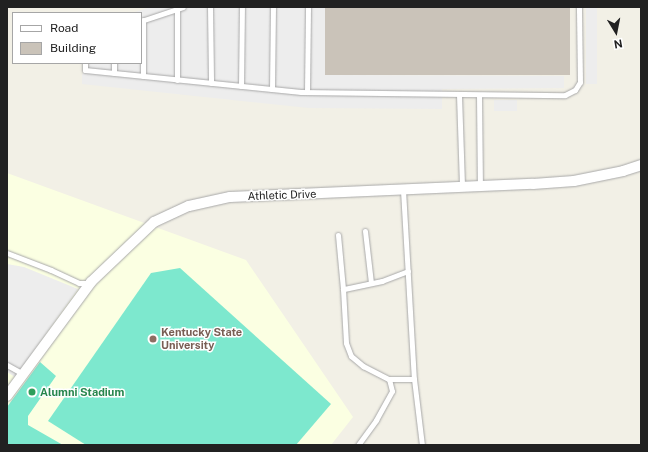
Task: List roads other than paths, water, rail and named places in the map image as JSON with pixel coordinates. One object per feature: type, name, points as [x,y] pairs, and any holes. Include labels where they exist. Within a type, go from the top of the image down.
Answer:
[{"type":"street","name":"Athletic Drive","points":[[7,396],[91,282],[154,222],[189,206],[230,197],[574,181],[623,171],[641,165]]},
{"type":"lane","points":[[143,76],[142,21],[183,7]]},
{"type":"lane","points":[[210,7],[211,83]]},
{"type":"lane","points":[[241,86],[242,7]]},
{"type":"lane","points":[[272,89],[273,7]]},
{"type":"lane","points":[[307,92],[308,7]]},
{"type":"lane","points":[[85,64],[85,70],[307,92],[459,95],[565,95],[575,90],[580,82],[579,7]]},
{"type":"lane","points":[[176,9],[177,80]]},
{"type":"lane","points":[[114,64],[114,73]]},
{"type":"lane","points":[[459,95],[462,187]]},
{"type":"lane","points":[[479,95],[480,186]]},
{"type":"lane","points":[[403,190],[414,379],[422,445]]},
{"type":"lane","points":[[365,231],[371,283]]},
{"type":"lane","points":[[338,235],[346,343],[351,356],[363,366],[389,379],[414,379]]},
{"type":"lane","points":[[7,254],[25,259],[79,283],[91,282]]},
{"type":"lane","points":[[343,290],[408,271]]},
{"type":"lane","points":[[7,365],[23,374]]},
{"type":"lane","points":[[358,445],[376,420],[392,391],[389,379]]},
{"type":"place","name":"Kentucky State University","points":[[153,339]]},
{"type":"place","name":"Alumni Stadium","points":[[32,392]]}]
